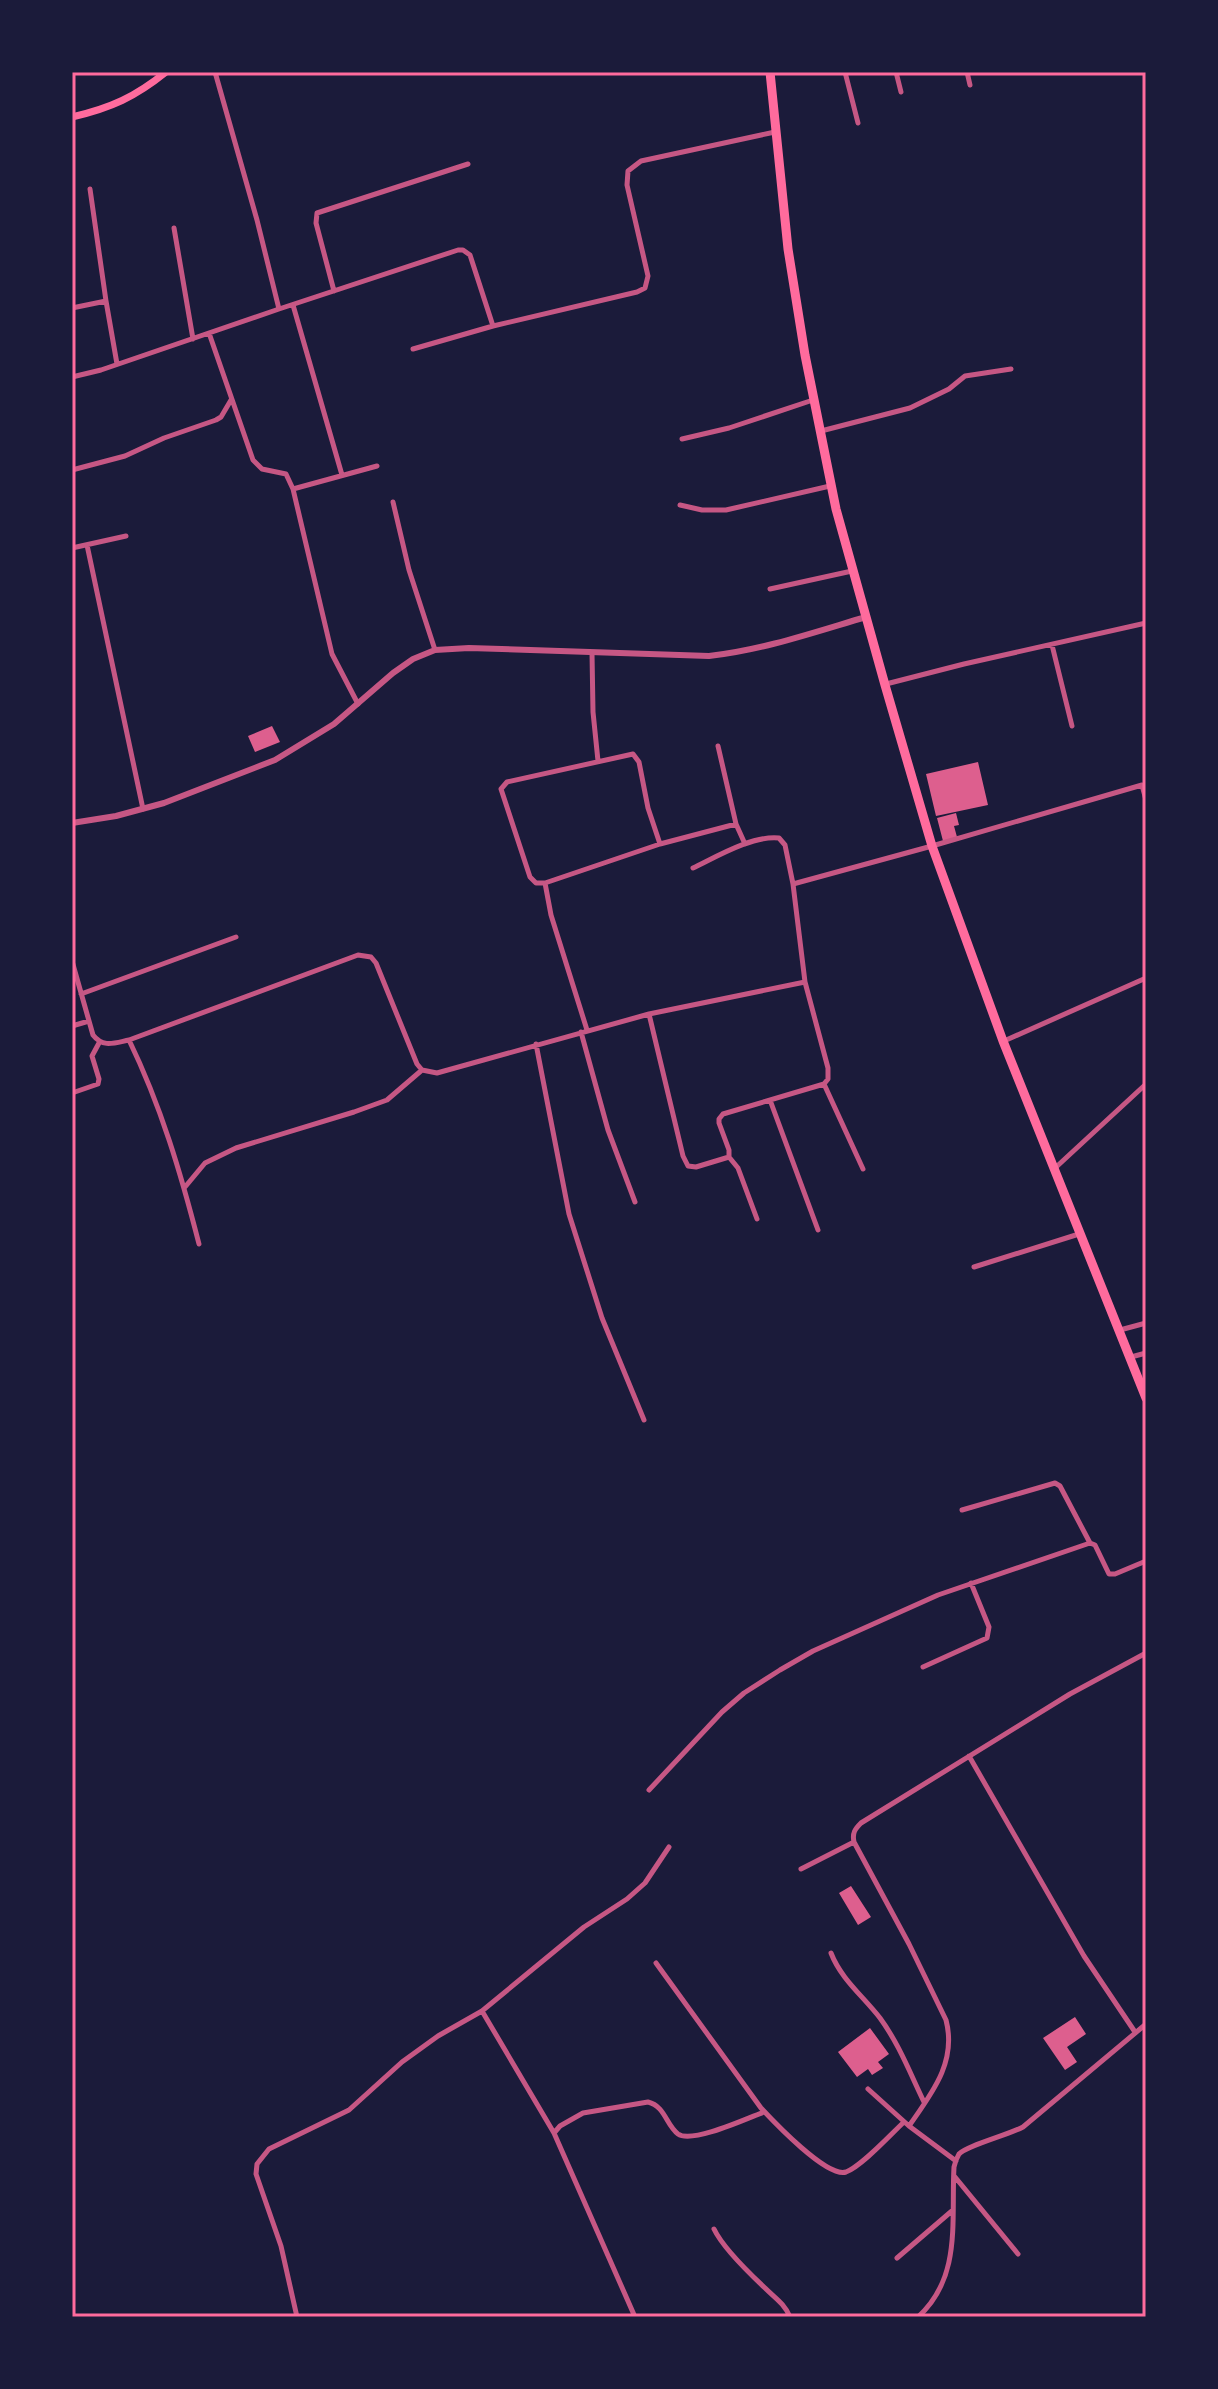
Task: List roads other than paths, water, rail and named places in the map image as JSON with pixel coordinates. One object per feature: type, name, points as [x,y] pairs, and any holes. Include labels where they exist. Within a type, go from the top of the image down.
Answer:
[{"type":"highway","points":[[770,72],[796,307],[831,486],[885,685],[932,846],[1003,1041],[1146,1398]]},
{"type":"main road","points":[[72,117],[121,102],[166,72]]},
{"type":"street","points":[[215,72],[279,309]]},
{"type":"street","points":[[845,72],[858,123]]},
{"type":"street","points":[[896,72],[901,92]]},
{"type":"street","points":[[967,72],[970,85]]},
{"type":"street","points":[[413,349],[645,288],[648,276],[627,185],[628,171],[641,161],[776,132]]},
{"type":"street","points":[[334,291],[316,223],[317,213],[468,164]]},
{"type":"street","points":[[90,189],[117,364]]},
{"type":"street","points":[[174,228],[193,339]]},
{"type":"street","points":[[72,377],[458,250],[470,255],[493,326]]},
{"type":"street","points":[[72,308],[106,301]]},
{"type":"street","points":[[293,305],[342,475]]},
{"type":"street","points":[[209,333],[253,460],[262,469],[286,474],[293,489],[332,654],[358,704]]},
{"type":"street","points":[[820,431],[910,408],[949,389],[965,376],[1011,369]]},
{"type":"street","points":[[72,470],[125,456],[216,420],[225,412],[231,399]]},
{"type":"street","points":[[682,439],[742,424],[814,400]]},
{"type":"street","points":[[293,489],[377,466]]},
{"type":"street","points":[[680,505],[702,510],[726,510],[831,486]]},
{"type":"street","points":[[393,502],[409,570],[435,650]]},
{"type":"street","points":[[72,548],[126,536]]},
{"type":"street","points":[[87,545],[143,809]]},
{"type":"street","points":[[770,589],[853,571]]},
{"type":"street","points":[[72,823],[116,816],[164,803],[275,760],[334,724],[413,659],[435,650],[460,648],[676,656],[731,654],[866,617]]},
{"type":"street","points":[[885,685],[950,667],[1146,623]]},
{"type":"street","points":[[1052,645],[1072,726]]},
{"type":"street","points":[[592,653],[598,761]]},
{"type":"street","points":[[718,746],[736,824],[745,844]]},
{"type":"street","points":[[660,844],[637,758],[630,754],[507,782],[501,789],[530,877],[536,883],[545,883],[660,844],[736,824]]},
{"type":"street","points":[[793,884],[1144,784],[1146,800]]},
{"type":"street","points":[[693,868],[745,844],[772,837],[782,840],[793,884],[805,982],[828,1068],[828,1079],[824,1084],[720,1116],[719,1123],[729,1157],[738,1168],[757,1219]]},
{"type":"street","points":[[545,883],[608,1130],[635,1202]]},
{"type":"street","points":[[81,994],[236,937]]},
{"type":"street","points":[[72,961],[93,1035],[104,1045],[129,1040],[358,955],[366,955],[376,963],[417,1064],[422,1070],[437,1073],[649,1014],[805,982]]},
{"type":"street","points":[[1003,1041],[1146,978]]},
{"type":"street","points":[[649,1014],[688,1166],[696,1167],[729,1157]]},
{"type":"street","points":[[72,1026],[89,1021]]},
{"type":"street","points":[[129,1040],[157,1102],[185,1187],[199,1244]]},
{"type":"street","points":[[72,1093],[98,1084],[92,1056],[99,1043]]},
{"type":"street","points":[[536,1044],[569,1214],[602,1318],[644,1420]]},
{"type":"street","points":[[185,1187],[205,1163],[236,1148],[387,1100],[422,1070]]},
{"type":"street","points":[[824,1084],[863,1169]]},
{"type":"street","points":[[1054,1169],[1146,1084]]},
{"type":"street","points":[[770,1100],[818,1230]]},
{"type":"street","points":[[974,1267],[1080,1233]]},
{"type":"street","points":[[1119,1331],[1146,1323]]},
{"type":"street","points":[[1130,1357],[1146,1353]]},
{"type":"street","points":[[962,1510],[1055,1483],[1060,1486],[1109,1574],[1146,1561]]},
{"type":"street","points":[[649,1790],[722,1712],[744,1693],[780,1670],[854,1632],[938,1595],[1090,1543]]},
{"type":"street","points":[[923,1667],[989,1635],[989,1627],[971,1583]]},
{"type":"street","points":[[656,1963],[764,2112],[806,2151],[836,2172],[847,2172],[907,2124],[924,2103],[948,2060],[949,2032],[909,1944],[853,1836],[861,1823],[1119,1666],[1146,1653]]},
{"type":"street","points":[[969,1756],[1084,1956],[1135,2032]]},
{"type":"street","points":[[801,1869],[854,1842]]},
{"type":"street","points":[[297,2317],[281,2246],[256,2174],[261,2157],[269,2149],[349,2110],[402,2062],[438,2036],[482,2011],[584,1927],[627,1899],[645,1883],[669,1847]]},
{"type":"street","points":[[831,1953],[840,1970],[881,2020],[900,2049],[924,2103]]},
{"type":"street","points":[[482,2011],[554,2133],[635,2317]]},
{"type":"street","points":[[918,2317],[937,2295],[952,2260],[954,2176],[956,2161],[964,2150],[1011,2134],[1035,2118],[1066,2088],[1146,2024]]},
{"type":"street","points":[[868,2089],[956,2161]]},
{"type":"street","points":[[554,2133],[583,2113],[648,2102],[658,2106],[677,2134],[688,2136],[725,2128],[764,2112]]},
{"type":"street","points":[[954,2176],[1018,2254]]},
{"type":"street","points":[[897,2258],[954,2210]]},
{"type":"street","points":[[714,2229],[725,2247],[783,2303],[790,2317]]}]
